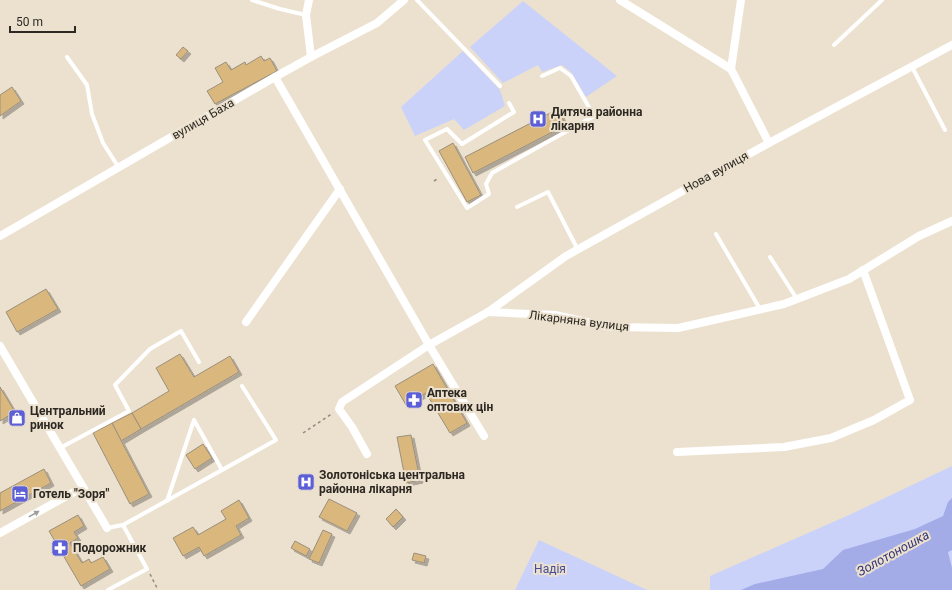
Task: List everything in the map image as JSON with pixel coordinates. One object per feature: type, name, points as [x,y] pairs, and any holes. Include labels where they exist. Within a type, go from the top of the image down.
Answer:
[{"type":"street","points":[[309,0],[306,15],[311,57]]},
{"type":"street","name":"вулиця Баха","points":[[0,236],[275,77],[377,23],[404,0]]},
{"type":"street","points":[[620,0],[731,69],[769,143]]},
{"type":"street","points":[[731,69],[741,0]]},
{"type":"street","name":"Нова вулиця","points":[[488,312],[566,256],[769,143],[952,45]]},
{"type":"street","points":[[275,77],[429,345],[484,436]]},
{"type":"street","points":[[246,322],[340,190]]},
{"type":"street","name":"Лікарняна вулиця","points":[[488,312],[555,315],[610,327],[678,328],[784,304],[849,279],[919,236],[952,221]]},
{"type":"street","points":[[677,452],[784,447],[831,438],[874,420],[910,400],[863,270]]},
{"type":"street","points":[[367,454],[352,427],[339,409],[342,402],[429,345],[488,312]]},
{"type":"street","points":[[0,346],[107,528]]},
{"type":"street","points":[[0,533],[83,487]]},
{"type":"lane","points":[[252,0],[306,15]]},
{"type":"lane","points":[[417,0],[500,86]]},
{"type":"lane","points":[[834,45],[882,0]]},
{"type":"lane","points":[[67,57],[87,85],[92,114],[103,143],[119,168]]},
{"type":"lane","points":[[912,66],[945,130]]},
{"type":"lane","points":[[509,103],[514,112],[462,144],[447,128],[425,140],[467,208],[489,194],[486,184],[492,173],[594,116],[571,76],[560,68],[542,76]]},
{"type":"lane","points":[[517,207],[548,192],[578,250]]},
{"type":"lane","points":[[716,234],[760,309]]},
{"type":"lane","points":[[770,257],[797,299]]},
{"type":"lane","points":[[60,448],[129,411],[115,385],[150,349],[181,331],[199,362]]},
{"type":"lane","points":[[107,528],[123,525],[276,440],[242,386]]},
{"type":"lane","points":[[167,501],[194,420],[222,470]]},
{"type":"lane","points":[[108,590],[147,569],[123,525]]},
{"type":"path","points":[[434,181],[439,178]]},
{"type":"path","points":[[303,433],[339,409]]},
{"type":"path","points":[[147,569],[158,590]]},
{"type":"green space","points":[[523,1],[617,76],[586,97],[571,72],[562,65],[542,72],[538,65],[503,83],[470,47]]},
{"type":"green space","points":[[463,51],[500,90],[505,106],[464,130],[454,119],[415,136],[401,107]]},
{"type":"green space","points":[[952,466],[952,590],[710,590],[710,576],[849,515]]},
{"type":"green space","name":"Надія","points":[[539,540],[645,589],[648,590],[515,590]]},
{"type":"water","name":"Золотоношка","points":[[952,498],[952,550],[948,552],[952,568],[952,590],[741,590],[755,584],[823,569],[843,550],[915,529],[943,516],[948,502]]},
{"type":"building","points":[[183,47],[188,51],[181,59],[176,55]]},
{"type":"building","points":[[261,56],[264,61],[270,58],[277,71],[215,104],[207,91],[223,82],[215,68],[226,62],[231,70],[245,62],[246,65]]},
{"type":"building","points":[[12,87],[21,101],[0,116],[0,95]]},
{"type":"building","points":[[558,109],[566,125],[473,173],[465,157]]},
{"type":"building","points":[[453,143],[481,195],[467,202],[439,151]]},
{"type":"building","points":[[46,289],[58,309],[17,332],[6,312]]},
{"type":"building","points":[[180,354],[194,377],[230,356],[239,372],[141,429],[132,413],[169,391],[156,368]]},
{"type":"building","points":[[433,364],[467,423],[450,433],[426,393],[406,405],[395,386]]},
{"type":"building","points":[[0,387],[15,412],[0,421]]},
{"type":"building","points":[[132,413],[141,429],[121,441],[112,423]]},
{"type":"building","points":[[112,423],[149,494],[130,504],[93,433]]},
{"type":"building","points":[[411,435],[420,480],[406,483],[397,437]]},
{"type":"building","points":[[203,444],[212,458],[195,469],[186,455]]},
{"type":"building","points":[[44,469],[51,483],[0,511],[0,493]]},
{"type":"building","points":[[329,499],[357,513],[347,531],[319,517]]},
{"type":"building","points":[[239,500],[249,518],[236,526],[241,535],[204,556],[199,547],[183,556],[173,538],[193,527],[198,535],[226,519],[221,511]]},
{"type":"building","points":[[396,509],[403,517],[393,527],[386,519]]},
{"type":"building","points":[[78,515],[84,526],[74,532],[78,538],[70,543],[82,563],[89,559],[91,563],[103,557],[110,569],[81,586],[49,531]]},
{"type":"building","points":[[323,530],[332,534],[319,563],[309,559]]},
{"type":"building","points":[[295,541],[310,549],[306,556],[291,548]]},
{"type":"building","points":[[414,553],[426,556],[424,563],[412,560]]},
{"type":"place","name":"Дитяча районна лікарня","points":[[538,119]]},
{"type":"place","name":"Аптека оптових цін","points":[[414,400]]},
{"type":"place","name":"Центральний ринок","points":[[17,418]]},
{"type":"place","name":"Золотоніська центральна районна лікарня","points":[[306,482]]},
{"type":"place","name":"Готель \"Зоря\"","points":[[20,494]]},
{"type":"place","name":"Подорожник","points":[[60,548]]}]
